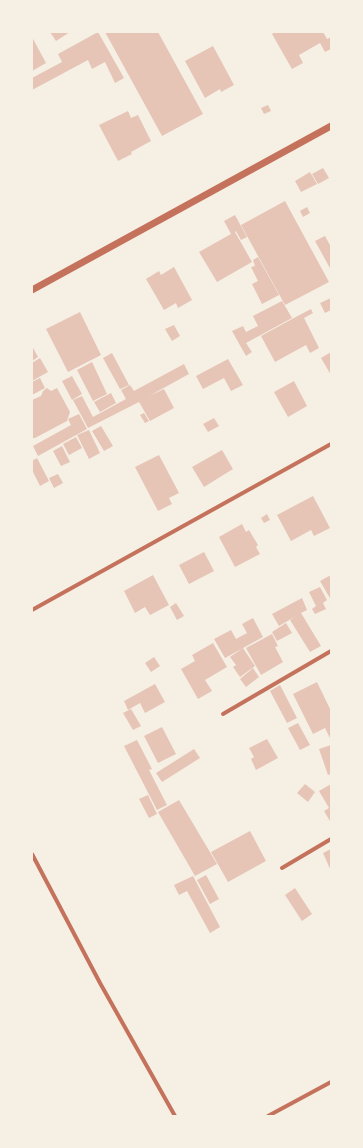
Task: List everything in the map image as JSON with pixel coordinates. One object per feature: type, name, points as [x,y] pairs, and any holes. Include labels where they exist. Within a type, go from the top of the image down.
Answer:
[{"type":"street","points":[[32,290],[331,126]]},
{"type":"street","points":[[32,610],[331,444]]},
{"type":"street","points":[[223,714],[331,651]]},
{"type":"street","points":[[282,868],[331,839]]},
{"type":"street","points":[[32,854],[100,983],[175,1116]]},
{"type":"street","points":[[268,1116],[331,1082]]},
{"type":"building","points":[[50,32],[70,32],[56,41]]},
{"type":"building","points":[[98,32],[124,78],[115,83],[105,62],[92,69],[88,60],[32,90],[32,78],[62,62],[58,54]]},
{"type":"building","points":[[105,32],[158,32],[203,114],[162,136]]},
{"type":"building","points":[[275,32],[323,32],[327,39],[331,37],[331,49],[325,52],[320,43],[299,55],[303,63],[292,69],[272,34]]},
{"type":"building","points":[[32,37],[46,63],[32,71]]},
{"type":"building","points":[[213,46],[234,85],[221,92],[220,89],[205,98],[185,61]]},
{"type":"building","points":[[268,105],[271,111],[264,114],[261,108]]},
{"type":"building","points":[[128,111],[131,118],[138,115],[151,141],[131,152],[132,154],[118,161],[99,125]]},
{"type":"building","points":[[323,168],[329,178],[318,184],[312,174]]},
{"type":"building","points":[[310,172],[317,184],[301,192],[295,181]]},
{"type":"building","points":[[285,201],[329,282],[285,305],[241,225]]},
{"type":"building","points":[[307,207],[310,213],[303,217],[300,211]]},
{"type":"building","points":[[235,215],[247,237],[241,240],[236,231],[235,232],[252,262],[217,282],[199,252],[231,234],[224,221]]},
{"type":"building","points":[[325,236],[331,247],[331,270],[315,241]]},
{"type":"building","points":[[258,257],[279,295],[262,304],[252,284],[258,281],[251,267],[255,266],[253,260]]},
{"type":"building","points":[[174,267],[192,300],[178,308],[176,303],[164,310],[146,279],[159,271],[161,275]]},
{"type":"building","points":[[331,298],[331,310],[325,313],[320,303]]},
{"type":"building","points":[[282,301],[292,318],[246,343],[252,352],[246,356],[232,331],[243,326],[246,332],[258,326],[253,316]]},
{"type":"building","points":[[311,309],[313,313],[304,318],[319,348],[310,353],[306,345],[275,362],[261,336]]},
{"type":"building","points":[[80,312],[101,355],[68,372],[46,329]]},
{"type":"building","points":[[174,325],[180,336],[172,341],[165,329]]},
{"type":"building","points":[[32,346],[38,357],[32,361]]},
{"type":"building","points":[[331,352],[331,375],[321,358]]},
{"type":"building","points":[[112,353],[129,385],[120,389],[103,358]]},
{"type":"building","points":[[40,358],[48,372],[32,381],[32,363]]},
{"type":"building","points":[[228,359],[243,385],[231,391],[224,378],[203,389],[196,376]]},
{"type":"building","points":[[92,362],[107,394],[93,401],[77,370]]},
{"type":"building","points":[[184,364],[189,374],[149,396],[164,389],[174,408],[150,421],[139,402],[88,428],[73,400],[82,396],[93,417],[126,399],[121,390],[130,385],[134,391]]},
{"type":"building","points":[[72,376],[82,394],[72,400],[62,381]]},
{"type":"building","points":[[40,378],[45,388],[32,395],[32,382]]},
{"type":"building","points":[[294,381],[307,406],[288,417],[274,392]]},
{"type":"building","points":[[47,388],[51,391],[57,388],[70,412],[67,421],[35,438],[32,438],[32,400],[41,396],[43,391]]},
{"type":"building","points":[[111,393],[116,403],[100,412],[94,402]]},
{"type":"building","points":[[144,413],[149,421],[145,423],[140,415]]},
{"type":"building","points":[[79,414],[87,429],[38,456],[33,446],[71,425],[68,419]]},
{"type":"building","points":[[214,418],[219,426],[208,432],[203,424]]},
{"type":"building","points":[[101,426],[113,446],[104,451],[92,431]]},
{"type":"building","points":[[89,430],[100,453],[89,459],[77,435]]},
{"type":"building","points":[[76,437],[82,448],[69,455],[63,444]]},
{"type":"building","points":[[62,446],[70,462],[61,466],[53,451]]},
{"type":"building","points":[[222,450],[233,469],[204,487],[192,467]]},
{"type":"building","points":[[159,455],[179,493],[169,498],[172,504],[158,511],[135,467]]},
{"type":"building","points":[[37,458],[49,481],[40,486],[32,470],[32,461]]},
{"type":"building","points":[[58,474],[63,483],[54,488],[49,478]]},
{"type":"building","points":[[313,496],[330,528],[314,536],[311,530],[291,541],[277,515]]},
{"type":"building","points":[[267,514],[270,520],[264,523],[261,518]]},
{"type":"building","points":[[242,524],[246,532],[249,530],[258,545],[256,547],[260,554],[235,567],[219,537]]},
{"type":"building","points":[[204,552],[214,571],[189,584],[179,565]]},
{"type":"building","points":[[153,575],[169,605],[150,615],[145,607],[135,613],[124,591]]},
{"type":"building","points":[[331,575],[331,600],[320,581]]},
{"type":"building","points":[[320,587],[327,600],[323,603],[326,609],[315,614],[312,609],[316,606],[309,592]]},
{"type":"building","points":[[302,598],[307,610],[301,613],[321,646],[310,652],[290,620],[296,616],[279,626],[272,614]]},
{"type":"building","points":[[176,603],[184,616],[177,620],[170,607]]},
{"type":"building","points":[[253,618],[263,637],[225,658],[214,639],[231,630],[236,639],[247,633],[242,624]]},
{"type":"building","points":[[286,623],[292,633],[277,641],[272,632]]},
{"type":"building","points":[[272,634],[278,646],[275,647],[283,662],[261,675],[246,648]]},
{"type":"building","points":[[213,643],[227,667],[205,680],[212,691],[198,699],[181,669],[195,661],[192,655]]},
{"type":"building","points":[[243,648],[255,666],[240,677],[233,667],[236,665],[230,657]]},
{"type":"building","points":[[154,657],[160,666],[151,672],[145,663]]},
{"type":"building","points":[[253,668],[259,677],[246,687],[240,679]]},
{"type":"building","points":[[317,682],[331,711],[331,740],[325,728],[313,734],[293,694]]},
{"type":"building","points":[[155,684],[165,702],[145,713],[140,703],[128,710],[124,701]]},
{"type":"building","points":[[280,685],[297,718],[287,723],[270,691]]},
{"type":"building","points":[[131,709],[141,726],[133,730],[123,713]]},
{"type":"building","points":[[298,723],[310,745],[300,750],[288,728]]},
{"type":"building","points":[[162,727],[176,754],[158,763],[144,736]]},
{"type":"building","points":[[267,739],[278,758],[256,770],[251,759],[254,757],[249,748]]},
{"type":"building","points":[[137,740],[152,769],[149,770],[167,805],[157,810],[124,746]]},
{"type":"building","points":[[331,745],[331,774],[328,775],[319,749]]},
{"type":"building","points":[[194,749],[200,758],[162,782],[156,773]]},
{"type":"building","points":[[305,784],[315,792],[308,802],[297,793]]},
{"type":"building","points":[[331,784],[330,821],[324,811],[329,808],[319,791]]},
{"type":"building","points":[[148,795],[157,814],[149,818],[139,799]]},
{"type":"building","points":[[179,800],[217,864],[195,876],[158,812]]},
{"type":"building","points":[[250,831],[266,861],[228,882],[211,852]]},
{"type":"building","points":[[331,849],[331,871],[323,853]]},
{"type":"building","points":[[206,875],[219,899],[210,904],[197,880]]},
{"type":"building","points":[[193,876],[220,927],[210,933],[187,891],[179,895],[174,885]]},
{"type":"building","points":[[295,888],[312,914],[302,921],[285,895]]}]
